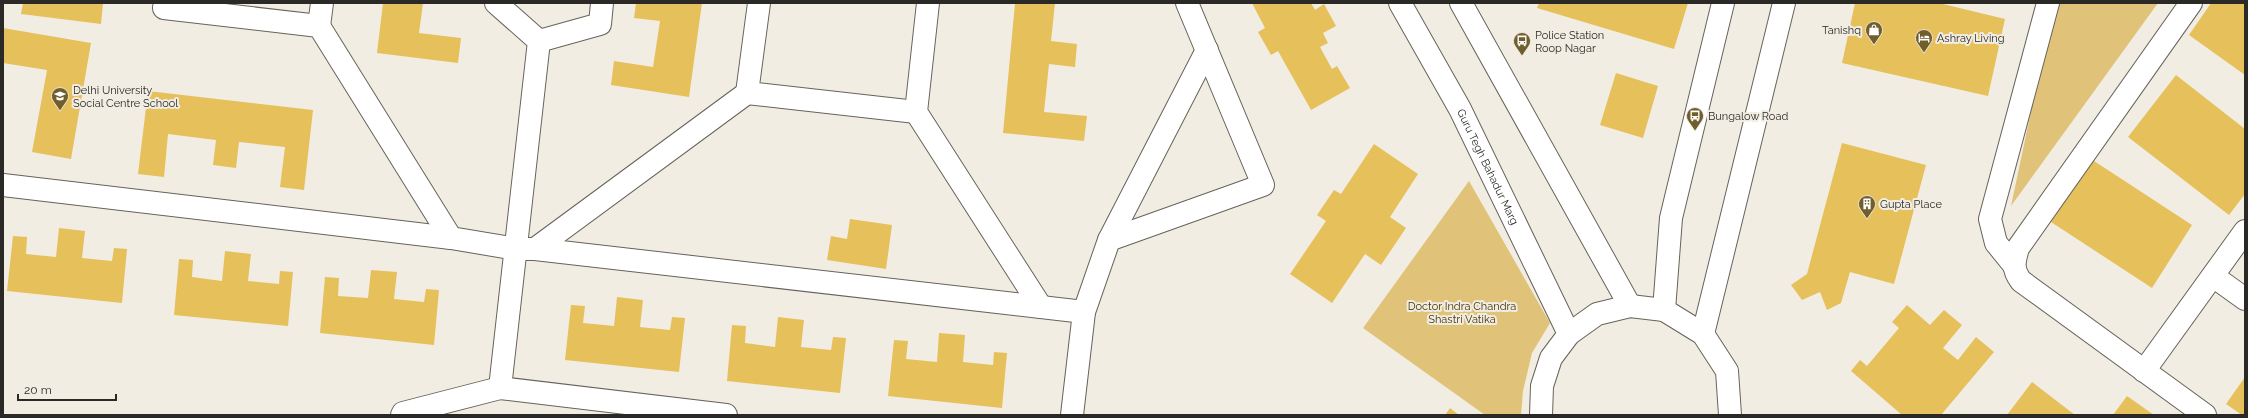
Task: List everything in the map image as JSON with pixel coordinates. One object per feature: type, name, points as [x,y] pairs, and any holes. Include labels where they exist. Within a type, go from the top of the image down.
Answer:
[{"type":"street","points":[[165,3],[164,8],[319,26]]},
{"type":"street","points":[[322,3],[319,26],[451,238]]},
{"type":"street","points":[[496,3],[539,41]]},
{"type":"street","points":[[539,41],[600,24],[602,3]]},
{"type":"street","points":[[747,93],[759,3]]},
{"type":"street","points":[[928,3],[916,112],[1042,308]]},
{"type":"street","points":[[1109,240],[1263,185],[1187,3]]},
{"type":"street","name":"Guru Tegh Bahadur Marg","points":[[1400,3],[1460,109],[1569,334]]},
{"type":"street","points":[[1461,3],[1630,306]]},
{"type":"street","points":[[1664,310],[1671,218],[1723,3]]},
{"type":"street","points":[[1703,334],[1784,3]]},
{"type":"street","points":[[2048,3],[1990,219],[1996,243],[2013,264],[2015,274],[2021,281],[2205,415]]},
{"type":"street","points":[[2013,264],[2018,248],[2191,3]]},
{"type":"street","points":[[500,388],[526,249],[539,41]]},
{"type":"street","points":[[1072,415],[1084,312],[1109,240],[1207,50]]},
{"type":"street","points":[[526,249],[747,93],[916,112]]},
{"type":"street","points":[[3,185],[451,238],[526,249],[1084,312]]},
{"type":"street","points":[[2144,372],[2245,231]]},
{"type":"street","points":[[2213,276],[2245,300]]},
{"type":"street","points":[[1541,415],[1542,386],[1546,372],[1551,358],[1569,334],[1597,314],[1630,306],[1664,310],[1703,334],[1727,371],[1730,415]]},
{"type":"street","points":[[402,415],[402,413],[500,388],[726,415]]},
{"type":"green space","points":[[2054,3],[2158,3],[2011,206]]},
{"type":"green space","name":"Doctor Indra Chandra Shastri Vatika","points":[[1469,181],[1550,323],[1532,353],[1523,391],[1521,415],[1485,415],[1363,328]]},
{"type":"building","points":[[23,3],[103,3],[101,24],[21,14]]},
{"type":"building","points":[[383,3],[423,3],[419,33],[461,38],[458,63],[377,53]]},
{"type":"building","points":[[636,3],[702,3],[689,97],[611,85],[614,61],[653,67],[660,21],[634,18]]},
{"type":"building","points":[[1015,3],[1055,3],[1051,41],[1077,44],[1075,67],[1049,64],[1044,112],[1087,116],[1084,141],[1003,133]]},
{"type":"building","points":[[1252,3],[1311,3],[1315,10],[1324,4],[1336,26],[1323,33],[1328,43],[1320,47],[1332,69],[1337,66],[1350,88],[1311,110],[1278,51],[1271,55],[1258,32],[1265,28]]},
{"type":"building","points":[[1539,3],[1688,3],[1674,49],[1537,8]]},
{"type":"building","points":[[1855,3],[1939,3],[2005,19],[1988,96],[1842,63]]},
{"type":"building","points":[[2211,3],[2245,3],[2245,75],[2189,35]]},
{"type":"building","name":"Delhi University Social Centre School","points":[[3,28],[91,43],[71,159],[32,152],[47,70],[3,63]]},
{"type":"building","points":[[1616,73],[1658,86],[1643,138],[1600,125]]},
{"type":"building","points":[[2176,75],[2245,129],[2245,194],[2229,215],[2128,137]]},
{"type":"building","points":[[148,91],[313,110],[304,190],[280,187],[285,147],[239,142],[236,168],[213,165],[216,140],[168,134],[164,177],[138,174]]},
{"type":"building","name":"Gupta Place","points":[[1842,143],[1926,165],[1894,284],[1850,272],[1841,303],[1827,310],[1820,292],[1802,300],[1791,285],[1807,274]]},
{"type":"building","points":[[1374,144],[1418,174],[1390,217],[1406,228],[1381,265],[1365,254],[1332,303],[1290,274],[1326,221],[1317,215],[1334,190],[1341,194]]},
{"type":"building","points":[[2091,159],[2192,225],[2152,288],[2051,222]]},
{"type":"building","points":[[850,219],[892,225],[886,269],[827,260],[831,236],[847,239]]},
{"type":"building","points":[[59,228],[85,231],[82,258],[112,261],[114,248],[127,249],[122,303],[7,291],[13,236],[27,237],[26,254],[56,257]]},
{"type":"building","points":[[225,251],[251,254],[248,281],[279,284],[280,271],[293,272],[288,326],[174,315],[179,259],[193,260],[192,277],[222,281]]},
{"type":"building","points":[[371,270],[397,272],[394,299],[424,302],[426,289],[439,290],[434,345],[320,333],[325,277],[339,278],[338,296],[368,298]]},
{"type":"building","points":[[617,297],[643,300],[640,327],[670,330],[672,317],[685,318],[679,372],[565,360],[571,305],[585,306],[583,323],[614,326]]},
{"type":"building","points":[[1907,305],[1930,325],[1944,310],[1962,325],[1943,348],[1958,360],[1976,337],[1994,352],[1941,415],[1902,415],[1851,371],[1860,360],[1867,366],[1899,328],[1892,322]]},
{"type":"building","points":[[778,317],[804,320],[801,347],[831,350],[833,337],[846,338],[840,393],[727,381],[732,325],[746,326],[745,343],[775,347]]},
{"type":"building","points":[[939,333],[965,335],[963,362],[993,365],[994,352],[1007,353],[1002,408],[888,396],[894,340],[908,341],[906,359],[937,362]]},
{"type":"building","points":[[2245,377],[2245,415],[2242,415],[2226,404]]},
{"type":"building","points":[[2032,382],[2075,415],[2007,415]]},
{"type":"building","points":[[2127,396],[2154,415],[2113,415]]},
{"type":"building","points":[[1450,408],[1459,415],[1445,415]]},
{"type":"place","name":"Tanishq","points":[[1874,45]]},
{"type":"place","name":"Ashray Living","points":[[1924,53]]},
{"type":"place","name":"Police Station Roop Nagar","points":[[1522,56]]},
{"type":"place","name":"Delhi University Social Centre School","points":[[60,111]]},
{"type":"place","name":"Bungalow Road","points":[[1695,131]]},
{"type":"place","name":"Gupta Place","points":[[1867,219]]}]
